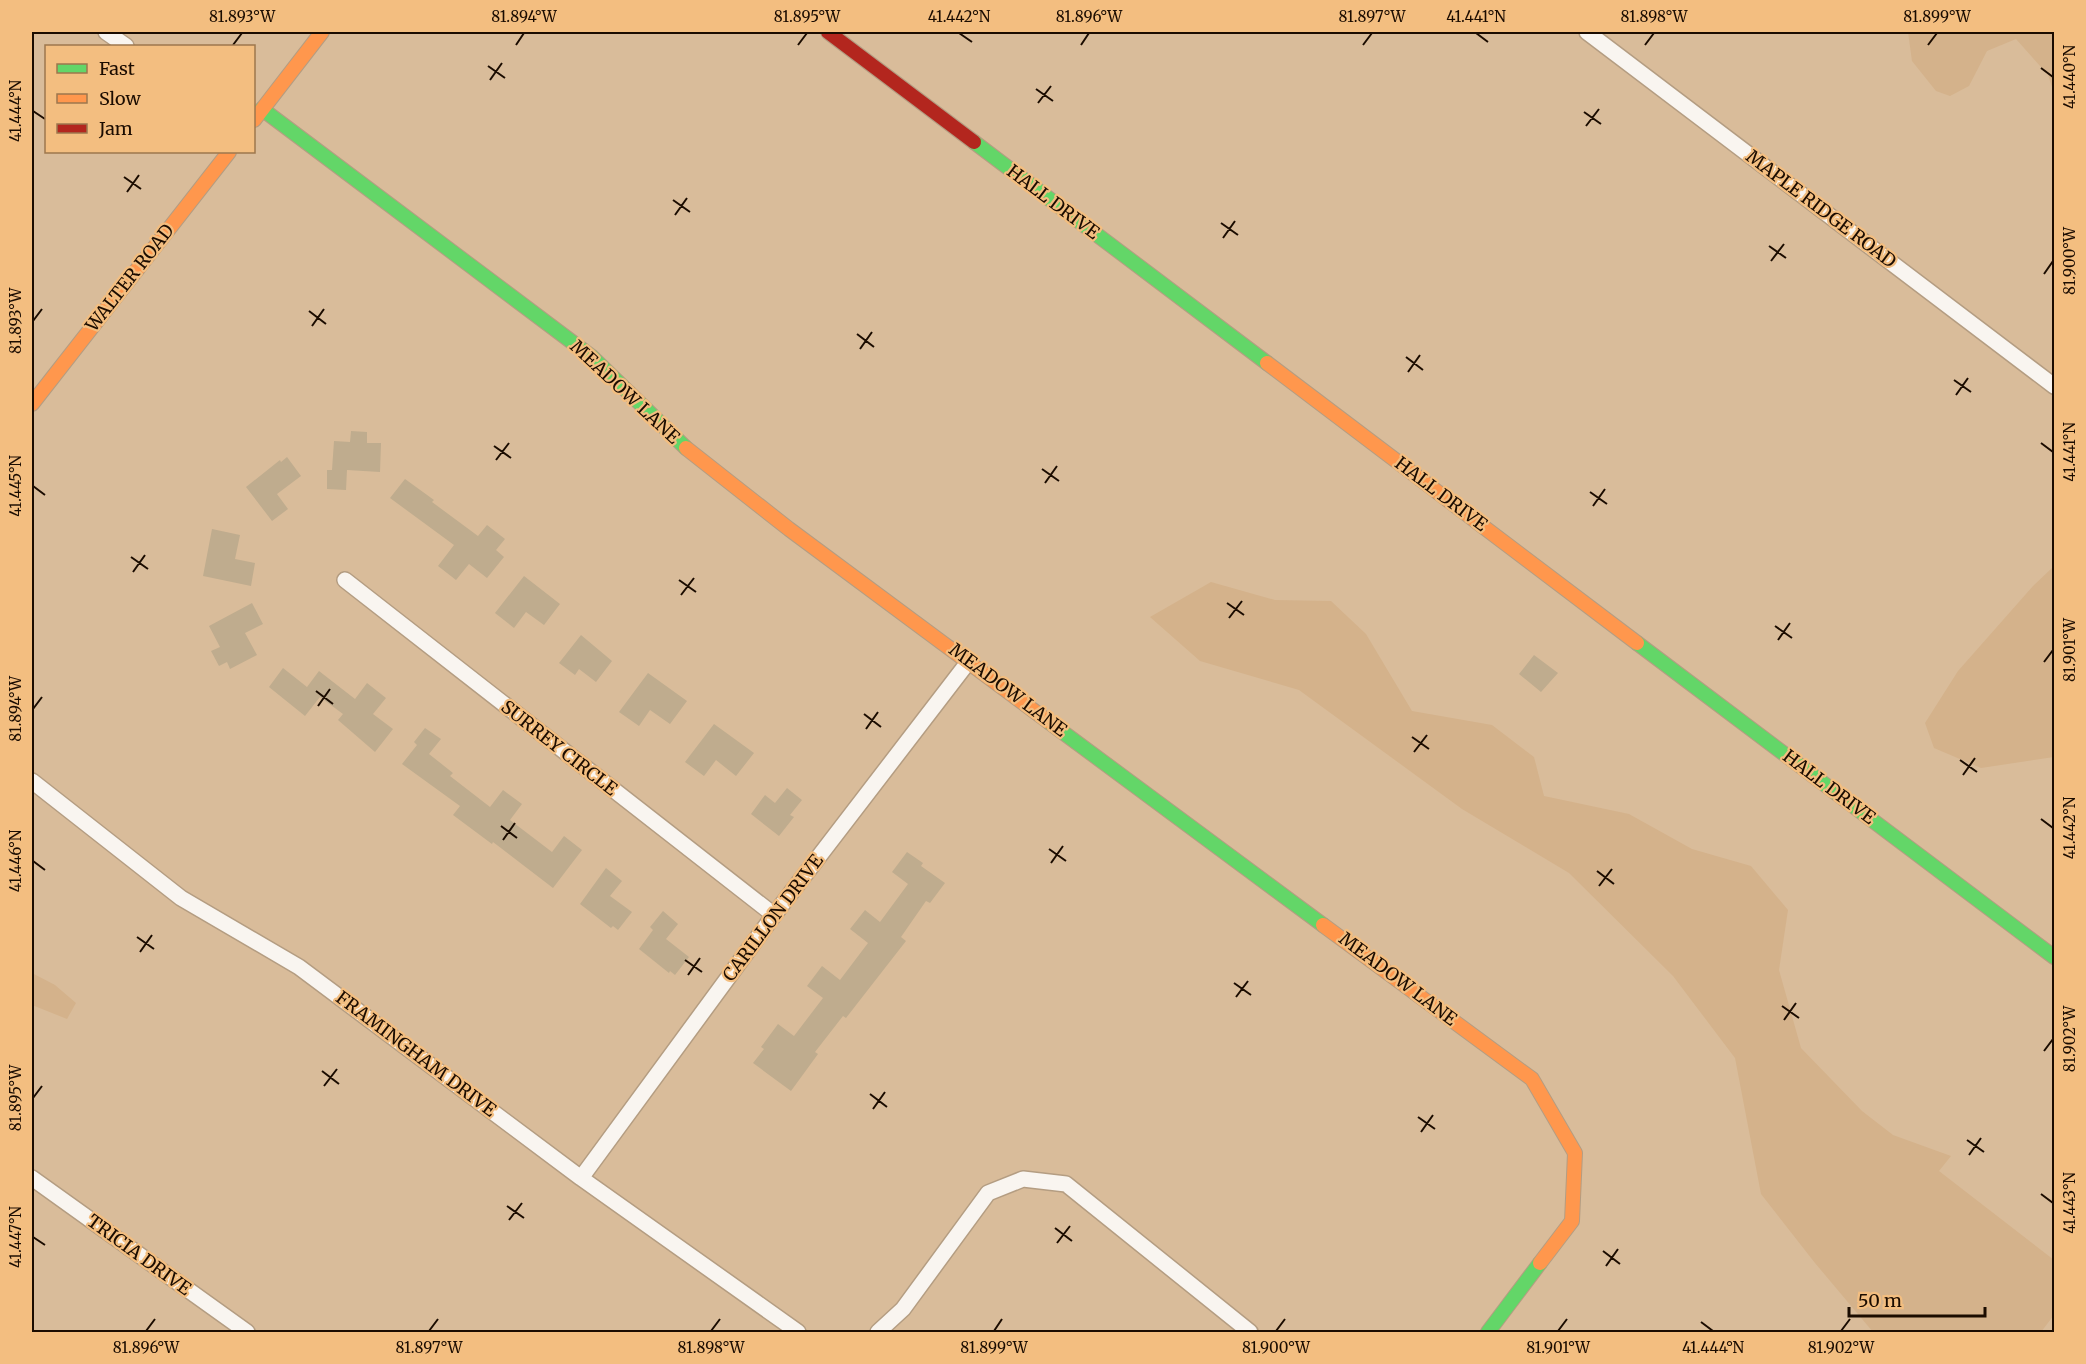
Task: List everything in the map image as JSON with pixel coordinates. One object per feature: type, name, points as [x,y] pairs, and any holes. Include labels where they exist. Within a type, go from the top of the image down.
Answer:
[{"type":"street","points":[[106,32],[125,45]]},
{"type":"street","points":[[258,115],[322,32]]},
{"type":"street","name":"HALL DRIVE","points":[[828,32],[2055,957]]},
{"type":"street","name":"MAPLE RIDGE ROAD","points":[[1587,32],[2055,386]]},
{"type":"street","name":"MEADOW LANE","points":[[258,115],[592,357],[684,446],[789,529],[1532,1079],[1575,1153],[1572,1221],[1488,1332]]},
{"type":"street","name":"WALTER ROAD","points":[[32,404],[228,153]]},
{"type":"street","name":"SURREY CIRCLE","points":[[345,580],[774,915]]},
{"type":"street","name":"CARILLON DRIVE","points":[[580,1178],[774,915],[969,661]]},
{"type":"street","name":"FRAMINGHAM DRIVE","points":[[32,781],[181,898],[299,966],[580,1178],[798,1332]]},
{"type":"street","name":"TRICIA DRIVE","points":[[32,1178],[247,1332]]},
{"type":"street","points":[[878,1332],[903,1309],[988,1193],[1023,1179],[1066,1184],[1250,1332]]},
{"type":"shaded area","points":[[1908,32],[2054,32],[2054,93],[2048,75],[2016,39],[1987,51],[1969,86],[1950,96],[1936,91],[1912,61]]},
{"type":"shaded area","points":[[2052,568],[2054,571],[2054,757],[1981,768],[1934,748],[1925,723],[1958,671],[2033,586]]},
{"type":"shaded area","points":[[1211,582],[1275,600],[1331,601],[1366,634],[1412,711],[1492,725],[1534,757],[1544,796],[1629,814],[1692,849],[1751,866],[1788,910],[1779,970],[1801,1048],[1862,1111],[1893,1135],[1951,1156],[1939,1171],[2054,1260],[2054,1315],[2041,1332],[1873,1332],[1761,1194],[1735,1058],[1673,976],[1569,873],[1462,809],[1299,690],[1200,661],[1150,617]]},
{"type":"shaded area","points":[[32,973],[55,985],[76,1003],[67,1019],[32,1005]]},
{"type":"building","points":[[351,431],[367,432],[367,443],[381,443],[380,472],[347,470],[346,490],[327,489],[327,470],[332,470],[334,441],[350,442]]},
{"type":"building","points":[[287,457],[301,476],[277,494],[288,509],[272,521],[246,487]]},
{"type":"building","points":[[405,479],[478,536],[487,525],[505,539],[496,550],[504,557],[487,578],[469,564],[456,580],[438,566],[454,545],[390,498]]},
{"type":"building","points":[[212,529],[240,535],[235,559],[255,563],[251,586],[203,576]]},
{"type":"building","points":[[524,576],[560,604],[544,625],[526,612],[514,628],[495,613]]},
{"type":"building","points":[[252,603],[263,624],[245,633],[257,655],[230,669],[227,662],[219,666],[211,651],[220,647],[209,626]]},
{"type":"building","points":[[581,635],[612,661],[596,682],[579,669],[575,675],[559,663]]},
{"type":"building","points":[[1534,655],[1558,673],[1541,692],[1519,674]]},
{"type":"building","points":[[283,668],[307,687],[319,671],[355,699],[367,683],[386,698],[373,714],[393,729],[375,752],[338,720],[343,714],[320,697],[305,716],[269,687]]},
{"type":"building","points":[[648,673],[687,701],[670,724],[650,710],[639,726],[619,712]]},
{"type":"building","points":[[714,724],[754,753],[736,776],[716,760],[704,776],[685,762]]},
{"type":"building","points":[[425,728],[441,739],[429,754],[453,773],[450,776],[490,807],[503,790],[522,804],[510,820],[552,852],[564,836],[582,850],[553,888],[453,815],[460,806],[402,764],[417,745],[414,742]]},
{"type":"building","points":[[787,788],[802,800],[790,815],[794,817],[779,836],[751,814],[765,795],[775,803]]},
{"type":"building","points":[[907,852],[923,863],[921,866],[945,883],[930,903],[926,901],[901,937],[906,941],[846,1018],[843,1016],[815,1052],[818,1054],[791,1091],[753,1063],[764,1049],[761,1047],[778,1024],[794,1036],[823,998],[807,986],[822,966],[840,980],[868,943],[850,929],[865,910],[880,922],[908,884],[892,872]]},
{"type":"building","points":[[606,868],[622,881],[610,896],[632,912],[618,930],[613,926],[611,928],[580,904]]},
{"type":"building","points":[[663,911],[678,924],[666,939],[689,957],[675,975],[670,971],[669,973],[639,949],[653,930],[650,927]]},
{"type":"traffic: fast","points":[[262,109],[592,357],[686,448]]},
{"type":"traffic: fast","points":[[974,142],[1267,363]]},
{"type":"traffic: fast","points":[[1637,643],[2054,957]]},
{"type":"traffic: fast","points":[[1049,722],[1323,925]]},
{"type":"traffic: fast","points":[[1488,1332],[1540,1263]]},
{"type":"traffic: slow","points":[[255,119],[322,32]]},
{"type":"traffic: slow","points":[[32,404],[228,153]]},
{"type":"traffic: slow","points":[[1267,363],[1637,643]]},
{"type":"traffic: slow","points":[[686,448],[789,529],[1049,722]]},
{"type":"traffic: slow","points":[[1323,925],[1532,1079],[1575,1153],[1572,1221],[1540,1263]]},
{"type":"traffic: jam","points":[[828,32],[974,142]]}]
